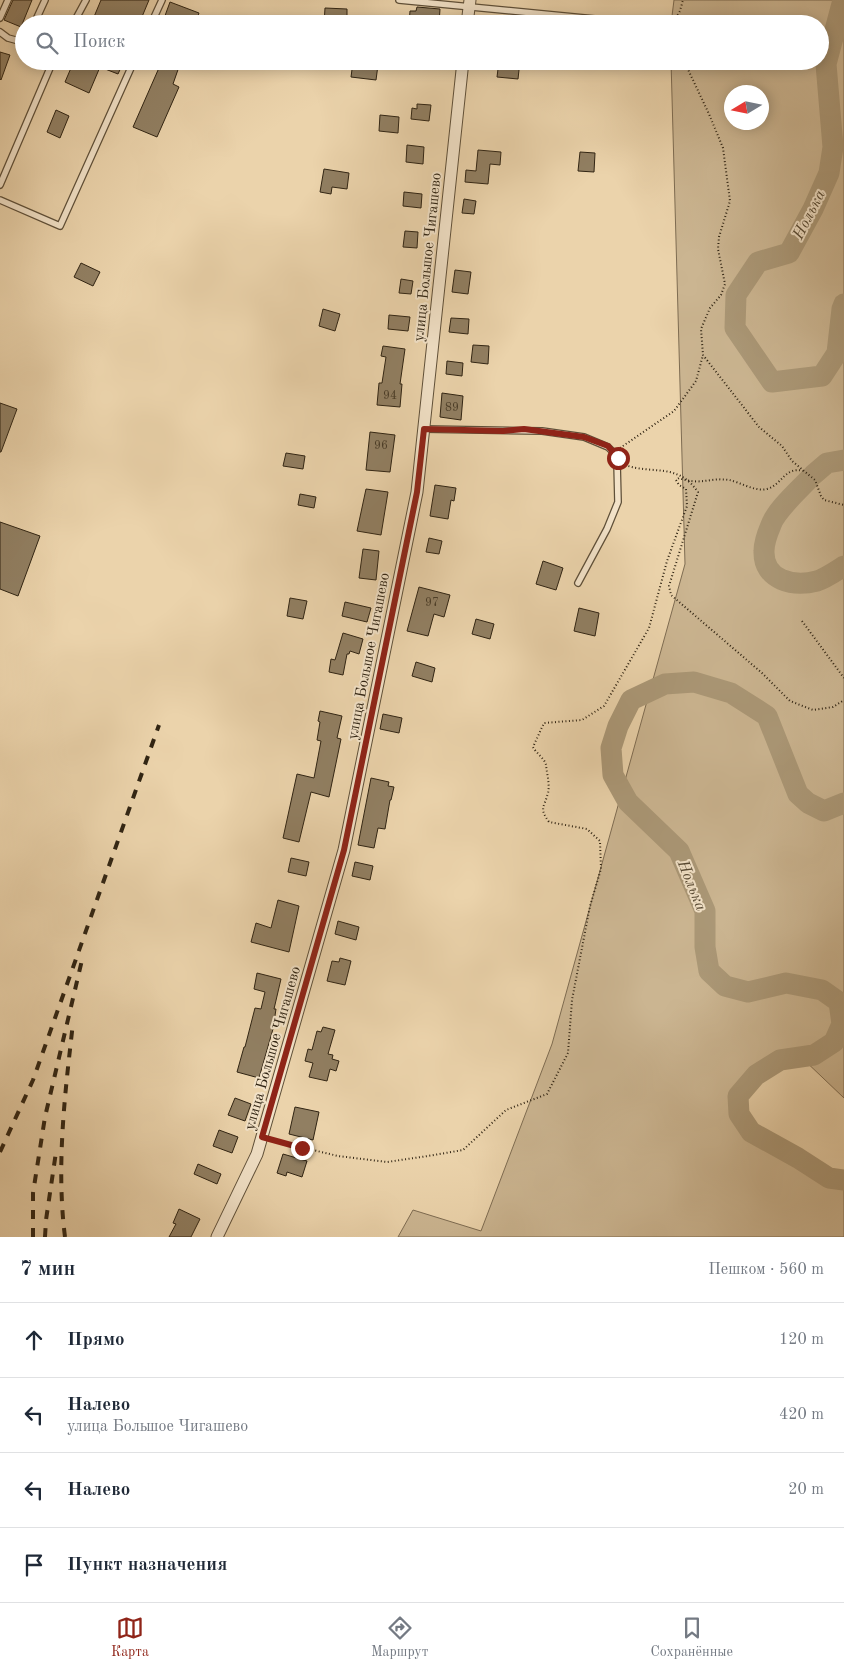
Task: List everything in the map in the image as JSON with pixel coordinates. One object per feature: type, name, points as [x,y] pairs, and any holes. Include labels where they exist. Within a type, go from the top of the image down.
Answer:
[{"type":"street","name":"улица Большое Чигашево","points":[[217,1237],[257,1154],[344,850],[417,492],[463,70]]},
{"type":"lane","points":[[0,18],[8,0]]},
{"type":"lane","points":[[38,15],[45,0]]},
{"type":"lane","points":[[78,15],[86,0]]},
{"type":"lane","points":[[155,15],[162,0]]},
{"type":"lane","points":[[398,0],[470,4],[567,15]]},
{"type":"lane","points":[[0,32],[8,38],[15,40]]},
{"type":"lane","points":[[0,185],[49,70]]},
{"type":"lane","points":[[0,200],[60,226],[130,70]]},
{"type":"lane","points":[[424,429],[542,431],[584,437],[608,446],[614,452],[616,462],[618,502],[608,528],[578,583]]},
{"type":"path","points":[[678,15],[684,0]]},
{"type":"path","points":[[688,70],[723,148],[730,201],[719,237],[718,249],[726,284],[721,295],[710,308],[701,329],[703,355],[696,381],[674,411],[614,452],[626,466],[670,471],[690,482],[698,492],[669,586],[671,595],[762,673],[790,701],[813,710],[833,707],[844,700]]},
{"type":"path","points":[[703,355],[708,364],[759,427],[782,446],[792,461],[815,480],[824,500],[844,505]]},
{"type":"path","points":[[262,1137],[338,1156],[387,1162],[428,1156],[463,1150],[506,1110],[546,1094],[568,1054],[572,1000],[590,906],[601,869],[600,841],[587,829],[549,822],[543,813],[543,804],[549,792],[546,763],[535,752],[533,747],[544,723],[582,720],[604,706],[649,628],[667,561],[687,506],[686,489],[678,485],[676,480],[679,478],[690,482],[728,480],[761,490],[774,485],[788,472],[796,469],[803,471]]},
{"type":"path","points":[[802,621],[844,678]]},
{"type":"shaded area","points":[[674,0],[844,0],[844,1098],[801,1057],[780,1060],[756,1075],[738,1097],[739,1114],[751,1132],[829,1178],[844,1180],[844,1237],[398,1237],[413,1210],[481,1231],[552,1044],[685,564],[671,70],[829,70],[829,15],[672,15]]},
{"type":"building","points":[[13,0],[32,0],[26,15],[15,15],[15,25],[4,20]]},
{"type":"building","points":[[101,0],[149,0],[143,15],[95,15]]},
{"type":"building","points":[[170,2],[199,13],[198,15],[165,15]]},
{"type":"building","points":[[417,7],[440,9],[440,15],[410,15],[410,11],[416,11]]},
{"type":"building","points":[[325,8],[347,9],[347,15],[325,15]]},
{"type":"building","points":[[0,52],[10,55],[1,80],[0,79]]},
{"type":"building","points":[[70,70],[99,70],[89,93],[65,82]]},
{"type":"building","points":[[108,70],[120,70],[118,74]]},
{"type":"building","points":[[158,70],[178,70],[173,84],[179,87],[157,137],[133,127]]},
{"type":"building","points":[[352,70],[377,70],[376,80],[351,77]]},
{"type":"building","points":[[498,70],[519,70],[518,79],[497,77]]},
{"type":"building","points":[[417,104],[431,105],[429,121],[411,119],[412,108],[417,109]]},
{"type":"building","points":[[56,110],[69,116],[60,138],[47,132]]},
{"type":"building","points":[[380,115],[399,117],[398,133],[379,131]]},
{"type":"building","points":[[407,145],[424,147],[423,164],[406,162]]},
{"type":"building","points":[[478,150],[501,152],[500,165],[490,164],[488,184],[465,182],[466,170],[476,171]]},
{"type":"building","points":[[580,152],[595,153],[594,172],[578,171]]},
{"type":"building","points":[[324,169],[349,173],[347,189],[332,187],[331,194],[320,192]]},
{"type":"building","points":[[404,192],[422,194],[421,208],[403,206]]},
{"type":"building","points":[[464,199],[476,201],[474,214],[462,213]]},
{"type":"building","points":[[405,231],[418,232],[417,248],[403,247]]},
{"type":"building","points":[[81,263],[100,272],[93,286],[74,277]]},
{"type":"building","points":[[455,270],[471,272],[468,294],[452,292]]},
{"type":"building","points":[[401,279],[413,281],[411,294],[399,293]]},
{"type":"building","points":[[323,309],[340,314],[335,331],[319,326]]},
{"type":"building","points":[[389,315],[410,317],[408,331],[388,329]]},
{"type":"building","points":[[451,318],[469,319],[468,334],[449,332]]},
{"type":"building","points":[[473,345],[489,346],[488,364],[471,362]]},
{"type":"building","points":[[383,346],[405,349],[400,384],[402,384],[400,407],[377,405],[379,383],[382,383],[386,357],[381,356]]},
{"type":"building","points":[[447,361],[463,363],[462,376],[446,374]]},
{"type":"building","points":[[442,393],[463,396],[461,420],[440,417]]},
{"type":"building","points":[[0,403],[17,409],[1,452],[0,452]]},
{"type":"building","points":[[370,432],[395,435],[390,472],[366,470]]},
{"type":"building","points":[[286,453],[305,456],[303,469],[283,466]]},
{"type":"building","points":[[435,485],[456,488],[454,501],[451,500],[448,519],[430,516]]},
{"type":"building","points":[[366,489],[388,492],[381,535],[357,531]]},
{"type":"building","points":[[300,494],[316,497],[314,508],[298,505]]},
{"type":"building","points":[[0,522],[40,536],[18,596],[0,589]]},
{"type":"building","points":[[429,538],[442,541],[439,554],[426,552]]},
{"type":"building","points":[[363,549],[379,551],[376,580],[359,578]]},
{"type":"building","points":[[543,561],[563,568],[556,590],[536,584]]},
{"type":"building","points":[[419,587],[450,595],[444,617],[434,614],[428,636],[407,631]]},
{"type":"building","points":[[290,598],[307,601],[303,619],[287,616]]},
{"type":"building","points":[[345,602],[371,608],[367,622],[342,616]]},
{"type":"building","points":[[579,608],[599,613],[595,636],[574,631]]},
{"type":"building","points":[[476,619],[494,624],[490,639],[472,634]]},
{"type":"building","points":[[343,633],[363,639],[359,654],[350,651],[347,654],[343,675],[329,672],[331,659],[335,660]]},
{"type":"building","points":[[416,662],[435,668],[432,682],[412,676]]},
{"type":"building","points":[[320,711],[342,716],[337,738],[341,739],[329,797],[311,792],[299,842],[283,838],[297,774],[314,778],[321,741],[317,740]]},
{"type":"building","points":[[383,714],[402,718],[399,733],[380,729]]},
{"type":"building","points":[[371,778],[389,782],[388,786],[394,787],[385,829],[378,828],[374,848],[358,845]]},
{"type":"building","points":[[291,858],[309,862],[306,876],[288,872]]},
{"type":"building","points":[[355,862],[373,866],[370,880],[352,876]]},
{"type":"building","points":[[278,900],[299,906],[289,952],[251,942],[256,923],[271,928]]},
{"type":"building","points":[[338,921],[359,927],[356,940],[335,934]]},
{"type":"building","points":[[340,958],[351,961],[345,985],[327,981],[332,961],[339,962]]},
{"type":"building","points":[[257,973],[281,979],[274,1009],[276,1009],[273,1029],[259,1078],[237,1072],[255,1008],[261,1009],[265,992],[254,989]]},
{"type":"building","points":[[323,1027],[335,1030],[328,1054],[333,1055],[332,1059],[339,1061],[336,1071],[330,1069],[327,1081],[309,1077],[313,1063],[305,1061],[308,1049],[312,1050],[317,1031],[321,1032]]},
{"type":"building","points":[[235,1098],[251,1104],[245,1121],[228,1115]]},
{"type":"building","points":[[295,1107],[319,1112],[313,1140],[289,1134]]},
{"type":"building","points":[[219,1130],[238,1137],[232,1153],[213,1146]]},
{"type":"building","points":[[283,1154],[307,1161],[302,1177],[287,1172],[286,1176],[277,1173]]},
{"type":"building","points":[[198,1164],[221,1174],[217,1184],[194,1174]]},
{"type":"building","points":[[179,1209],[200,1219],[191,1237],[169,1237],[176,1224],[173,1223]]},
{"type":"waterway","name":"Нолька","points":[[829,53],[843,0]]},
{"type":"waterway","name":"Нолька","points":[[827,70],[833,147],[829,173],[813,209],[789,253],[758,262],[736,295],[735,328],[772,382],[822,376],[837,353],[844,304]]},
{"type":"waterway","name":"Нолька","points":[[813,475],[827,463],[844,460]]},
{"type":"waterway","name":"Нолька","points":[[810,478],[774,519],[767,534],[764,551],[765,561],[774,575],[782,580],[799,583],[817,581],[844,566]]},
{"type":"waterway","name":"Нолька","points":[[844,803],[824,811],[808,803],[798,794],[767,716],[731,693],[694,682],[665,684],[631,700],[618,726],[611,748],[613,775],[628,802],[679,851],[705,911],[705,947],[709,971],[725,986],[748,992],[786,983],[822,990],[839,1002],[842,1024],[834,1042],[814,1055],[780,1060],[756,1075],[738,1096],[739,1114],[751,1132],[829,1178],[844,1180]]},
{"type":"railway","points":[[0,1152],[33,1080],[159,725]]},
{"type":"railway","points":[[33,1237],[33,1193],[45,1117],[82,960]]},
{"type":"railway","points":[[65,1237],[62,1210],[61,1157],[73,1023]]},
{"type":"railway","points":[[45,1237],[56,1152]]},
{"type":"route","points":[[302,1148],[262,1137],[344,850],[417,492],[424,429],[503,431],[524,429],[584,437],[608,446],[618,458]]}]
